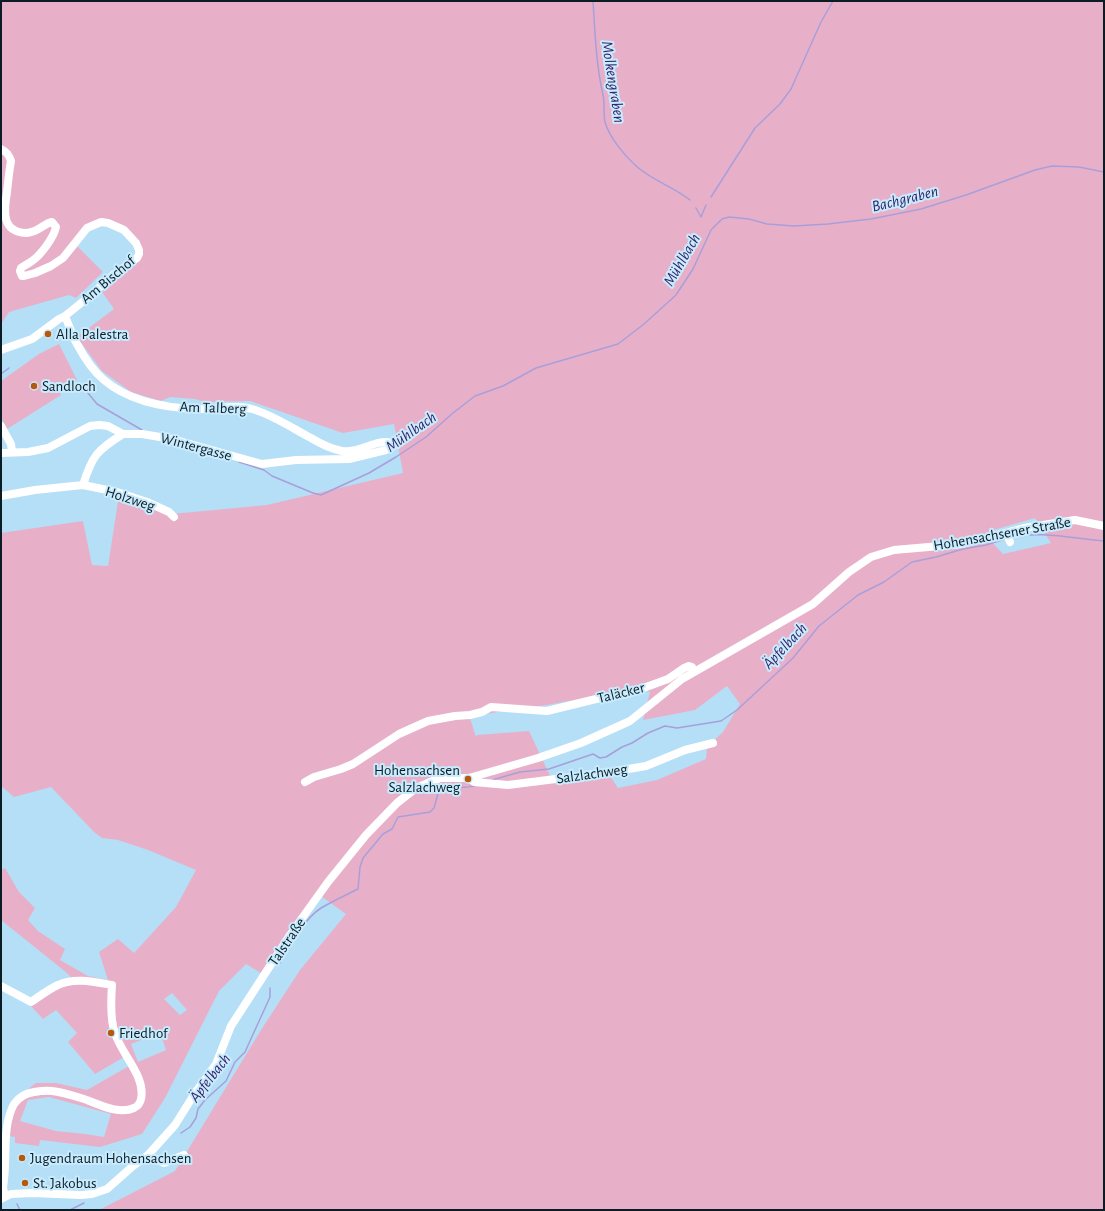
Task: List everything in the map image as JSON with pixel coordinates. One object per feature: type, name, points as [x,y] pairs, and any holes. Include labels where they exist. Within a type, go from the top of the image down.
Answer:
[{"type":"street","name":"Am Bischof","points":[[1,149],[6,152],[11,161],[4,210],[7,223],[11,228],[26,232],[34,232],[49,222],[52,222],[56,227],[56,230],[49,243],[38,257],[21,268],[20,271],[22,276],[35,273],[51,266],[63,258],[87,228],[101,222],[108,223],[124,230],[136,243],[139,250],[137,258],[113,275],[65,316]]},
{"type":"street","points":[[1,350],[32,340],[58,319],[65,316]]},
{"type":"street","name":"Am Talberg","points":[[65,316],[76,343],[96,372],[105,381],[130,397],[155,405],[198,409],[250,408],[268,415],[324,445],[344,452],[356,450],[381,442],[387,441],[392,443]]},
{"type":"street","name":"Wintergasse","points":[[1,453],[28,452],[48,448],[90,426],[99,424],[108,426],[123,434],[142,434],[172,439],[262,464],[296,460],[349,459],[386,450],[391,448],[393,445],[392,443]]},
{"type":"street","points":[[1,426],[11,444],[12,452]]},
{"type":"street","points":[[83,486],[88,469],[99,451],[123,434]]},
{"type":"street","name":"Holzweg","points":[[1,496],[35,490],[83,486],[117,492],[147,502],[169,512],[174,517]]},
{"type":"street","name":"Hohensachsener Straße","points":[[694,672],[813,604],[849,572],[871,557],[894,550],[963,544],[1047,524],[1075,520],[1104,526]]},
{"type":"street","points":[[1006,533],[1010,542]]},
{"type":"street","name":"Taläcker","points":[[305,782],[314,777],[353,764],[399,734],[428,721],[470,715],[482,712],[491,707],[547,710],[627,694],[668,679],[688,666],[692,667],[694,672],[682,679],[630,721],[581,743],[538,758],[468,778]]},
{"type":"street","name":"Salzlachweg","points":[[468,778],[474,782],[508,785],[611,772],[646,766],[685,750],[713,743]]},
{"type":"street","name":"Talstraße","points":[[3,1197],[11,1194],[32,1193],[92,1194],[108,1189],[132,1166],[148,1156],[175,1125],[216,1064],[231,1026],[290,936],[328,882],[366,835],[398,803],[416,788],[440,778],[468,778]]},
{"type":"street","points":[[1,986],[31,1002],[58,985],[70,981],[80,980],[112,985],[114,1030],[120,1046],[133,1066],[139,1079],[142,1095],[139,1104],[128,1110],[111,1108],[82,1098],[52,1091],[34,1092],[22,1096],[15,1103],[10,1113],[6,1135],[3,1197]]},
{"type":"street","points":[[148,1156],[164,1163],[184,1155]]},
{"type":"shaded area","points":[[1,1],[1104,1],[1104,1210],[99,1210],[175,1171],[261,1030],[300,970],[346,914],[318,894],[261,973],[246,964],[219,991],[165,1098],[142,1134],[100,1147],[40,1140],[39,1146],[15,1143],[15,1137],[2,1135],[23,1093],[36,1083],[56,1083],[87,1090],[129,1066],[124,1057],[95,1074],[68,1042],[77,1033],[56,1010],[43,1019],[30,1005],[58,987],[76,983],[67,973],[1,920],[1,870],[5,868],[19,892],[35,908],[28,920],[38,931],[65,949],[60,960],[88,976],[108,980],[99,952],[118,939],[134,953],[176,907],[196,870],[148,850],[118,840],[102,838],[94,832],[51,787],[14,797],[1,786],[1,533],[83,521],[92,565],[108,566],[119,495],[172,514],[267,505],[403,473],[394,424],[343,433],[250,401],[205,402],[195,399],[170,397],[161,401],[131,392],[102,371],[77,337],[114,309],[102,292],[137,260],[137,247],[120,226],[103,218],[85,232],[76,245],[103,272],[76,298],[69,295],[9,312],[1,324]],"holes":[[[1035,518],[1051,543],[1003,554],[992,542],[990,531]],[[727,686],[740,704],[723,732],[707,747],[706,759],[657,780],[618,788],[610,776],[578,780],[552,780],[529,731],[477,735],[476,737],[470,718],[484,714],[547,705],[638,688],[650,692],[643,720],[695,710]],[[172,993],[187,1010],[180,1015],[164,999]],[[161,1035],[166,1050],[138,1062],[131,1044],[151,1036],[154,1038]],[[49,1097],[111,1114],[104,1137],[56,1131],[20,1121],[28,1100]]]},
{"type":"shaded area","name":"Sandloch","points":[[59,344],[77,380],[59,391],[61,395],[7,429],[1,417],[1,381],[39,354]]},
{"type":"waterway","name":"Molkengraben","points":[[593,1],[597,60],[604,98],[604,119],[607,128],[618,146],[636,166],[649,176],[690,200]]},
{"type":"waterway","name":"Mühlbach","points":[[711,197],[755,128],[780,104],[791,89],[821,22],[833,1]]},
{"type":"waterway","name":"Mühlbach","points":[[239,462],[264,470],[272,476],[321,495],[369,473],[426,437],[475,396],[503,386],[536,368],[618,344],[644,324],[676,295],[693,269],[711,230],[722,219],[729,217],[749,219],[767,224],[794,226],[871,219],[921,209],[966,195],[1035,170],[1052,166],[1079,167],[1104,172]]},
{"type":"waterway","name":"Mühlbach","points":[[701,217],[706,205]]},
{"type":"waterway","name":"Molkengraben","points":[[696,208],[701,217]]},
{"type":"waterway","name":"Mühlbach","points":[[1,374],[9,368]]},
{"type":"waterway","name":"Mühlbach","points":[[83,387],[97,404],[142,430]]},
{"type":"waterway","name":"Äpfelbach","points":[[1010,538],[1044,535],[1104,541]]},
{"type":"waterway","name":"Äpfelbach","points":[[492,780],[520,772],[549,769],[593,754],[600,758],[606,757],[648,733],[665,726],[677,728],[721,721],[737,710],[793,658],[819,626],[858,595],[884,582],[912,562],[963,549],[986,545],[1005,539]]},
{"type":"waterway","name":"Äpfelbach","points":[[280,963],[303,925],[315,913],[326,905],[358,889],[360,867],[363,858],[383,834],[392,829],[398,817],[430,812],[434,808],[439,790],[442,788],[475,786]]},
{"type":"waterway","name":"Äpfelbach","points":[[181,1133],[190,1127],[196,1118],[198,1109],[205,1100],[226,1081],[235,1062],[245,1052],[270,997],[270,988]]},
{"type":"waterway","name":"Äpfelbach","points":[[70,1210],[84,1203]]},
{"type":"waterway","name":"Äpfelbach","points":[[17,1204],[20,1210]]},
{"type":"place","name":"Alla Palestra","points":[[48,334]]},
{"type":"place","name":"Sandloch","points":[[34,386]]},
{"type":"place","name":"Hohensachsen Salzlachweg","points":[[468,779]]},
{"type":"place","name":"Friedhof","points":[[111,1033]]},
{"type":"place","name":"Jugendraum Hohensachsen","points":[[22,1158]]},
{"type":"place","name":"St. Jakobus","points":[[25,1183]]},
{"type":"water label","name":"Bachgraben","points":[[905,199]]}]
